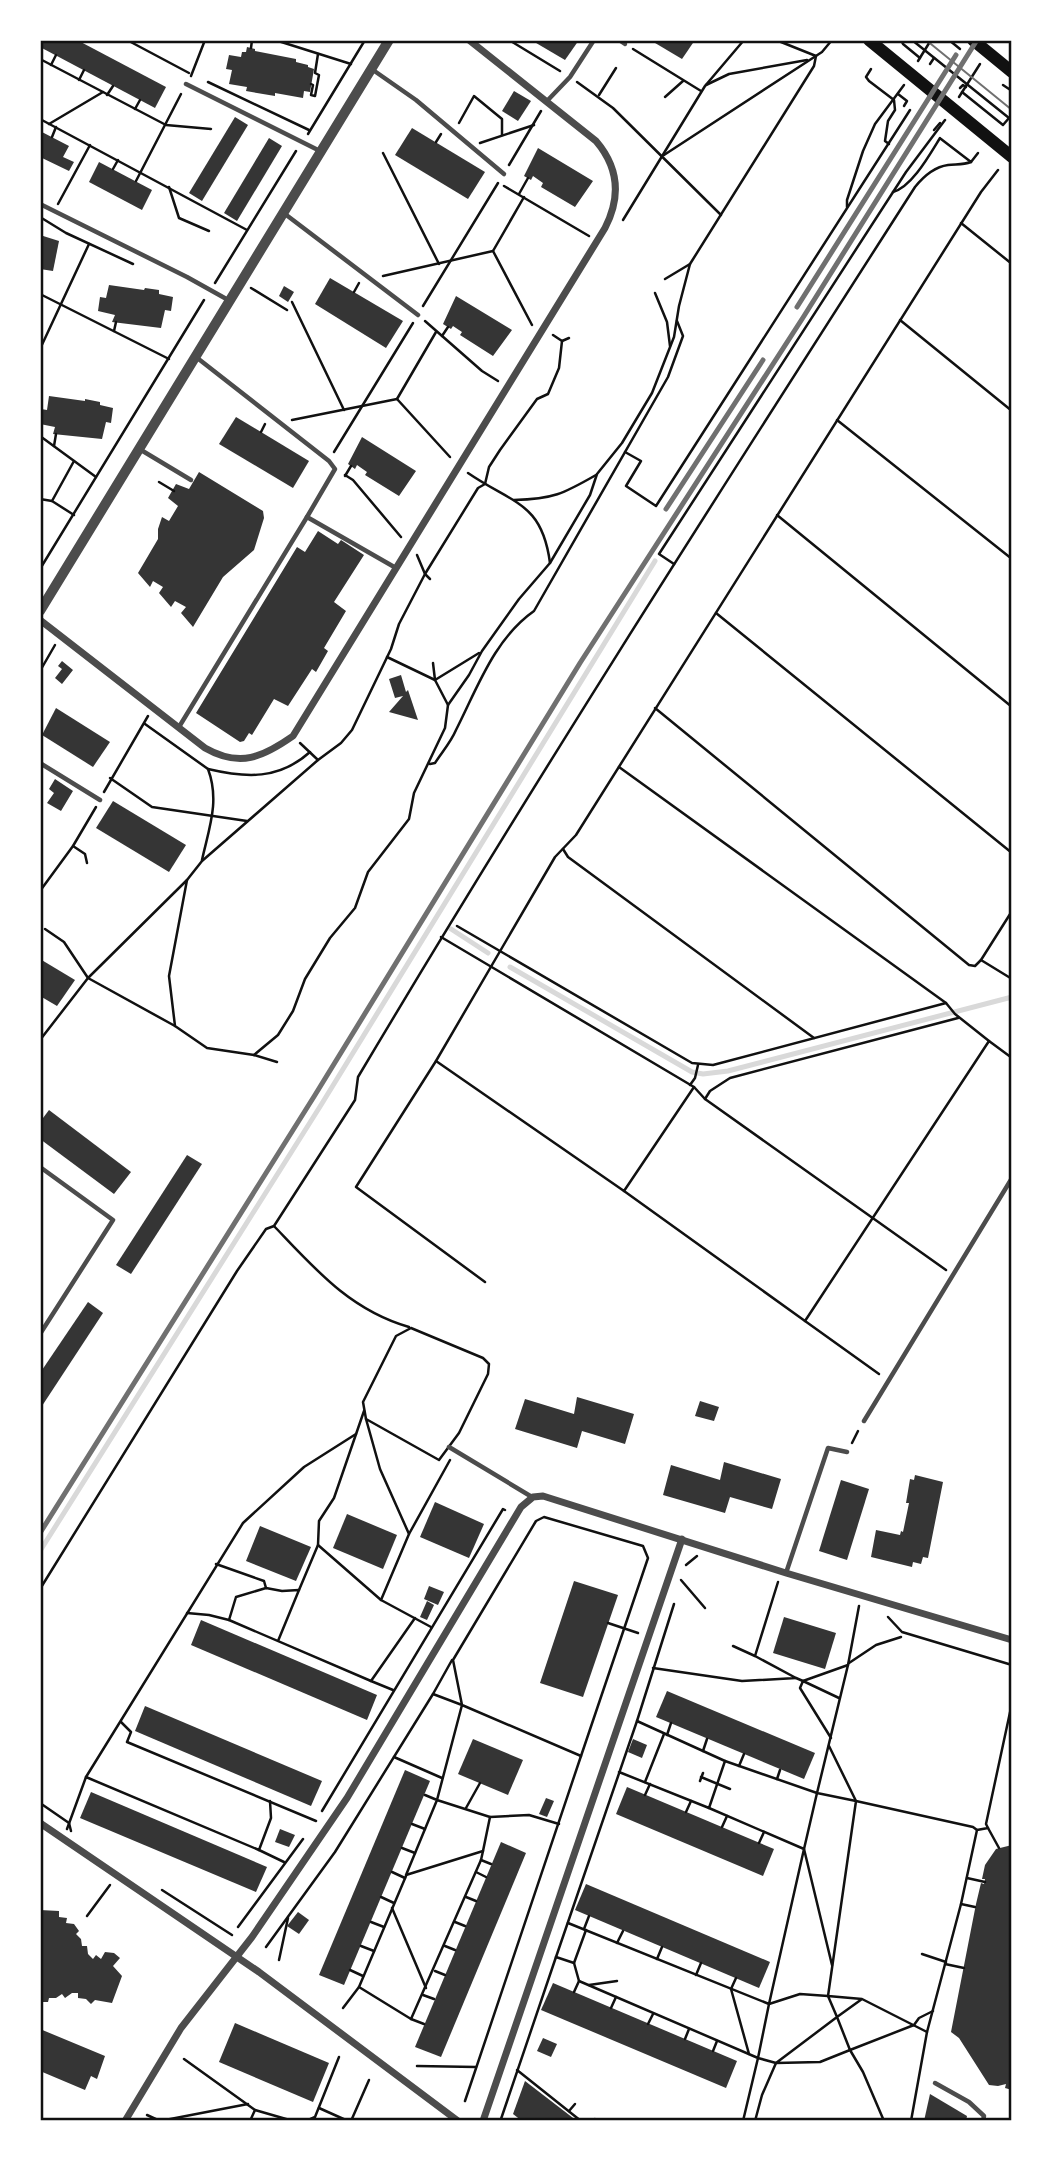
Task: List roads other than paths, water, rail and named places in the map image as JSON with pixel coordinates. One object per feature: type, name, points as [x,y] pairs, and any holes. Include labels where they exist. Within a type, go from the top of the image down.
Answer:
[{"type":"main road","points":[[869,40],[1012,157]]},
{"type":"main road","points":[[973,40],[1012,72]]},
{"type":"street","points":[[40,611],[389,40]]},
{"type":"street","points":[[40,620],[219,756],[232,759],[263,755],[293,736],[597,241],[614,207],[616,184],[612,165],[596,141],[469,40]]},
{"type":"street","points":[[125,2121],[181,2028],[281,1896],[347,1798],[521,1507],[533,1497],[543,1496],[786,1573],[1012,1640]]},
{"type":"street","points":[[484,2121],[682,1539]]},
{"type":"street","points":[[40,1823],[236,1956],[458,2121]]},
{"type":"lane","points":[[547,101],[570,77],[594,40]]},
{"type":"lane","points":[[619,40],[625,44]]},
{"type":"lane","points":[[371,70],[416,100],[504,174]]},
{"type":"lane","points":[[186,84],[321,152]]},
{"type":"lane","points":[[40,204],[230,301]]},
{"type":"lane","points":[[284,213],[418,315]]},
{"type":"lane","points":[[179,727],[335,469],[329,461],[196,357]]},
{"type":"lane","points":[[139,449],[191,480]]},
{"type":"lane","points":[[307,517],[396,568]]},
{"type":"lane","points":[[40,763],[100,800]]},
{"type":"lane","points":[[40,1167],[113,1220],[40,1334]]},
{"type":"lane","points":[[864,1421],[951,1274],[1012,1178]]},
{"type":"lane","points":[[449,1447],[533,1497]]},
{"type":"lane","points":[[786,1573],[828,1448],[847,1452]]},
{"type":"lane","points":[[935,2083],[970,2102],[985,2119]]},
{"type":"waterway","points":[[40,1551],[321,1105],[655,561]]},
{"type":"waterway","points":[[451,929],[488,953]]},
{"type":"waterway","points":[[510,967],[692,1072],[703,1074],[728,1071],[1012,997]]},
{"type":"tram line","points":[[926,40],[1012,110]]},
{"type":"railway","points":[[40,1533],[315,1095],[580,663],[804,316],[977,40]]},
{"type":"railway","points":[[797,307],[956,55]]},
{"type":"railway","points":[[666,509],[763,360]]}]
